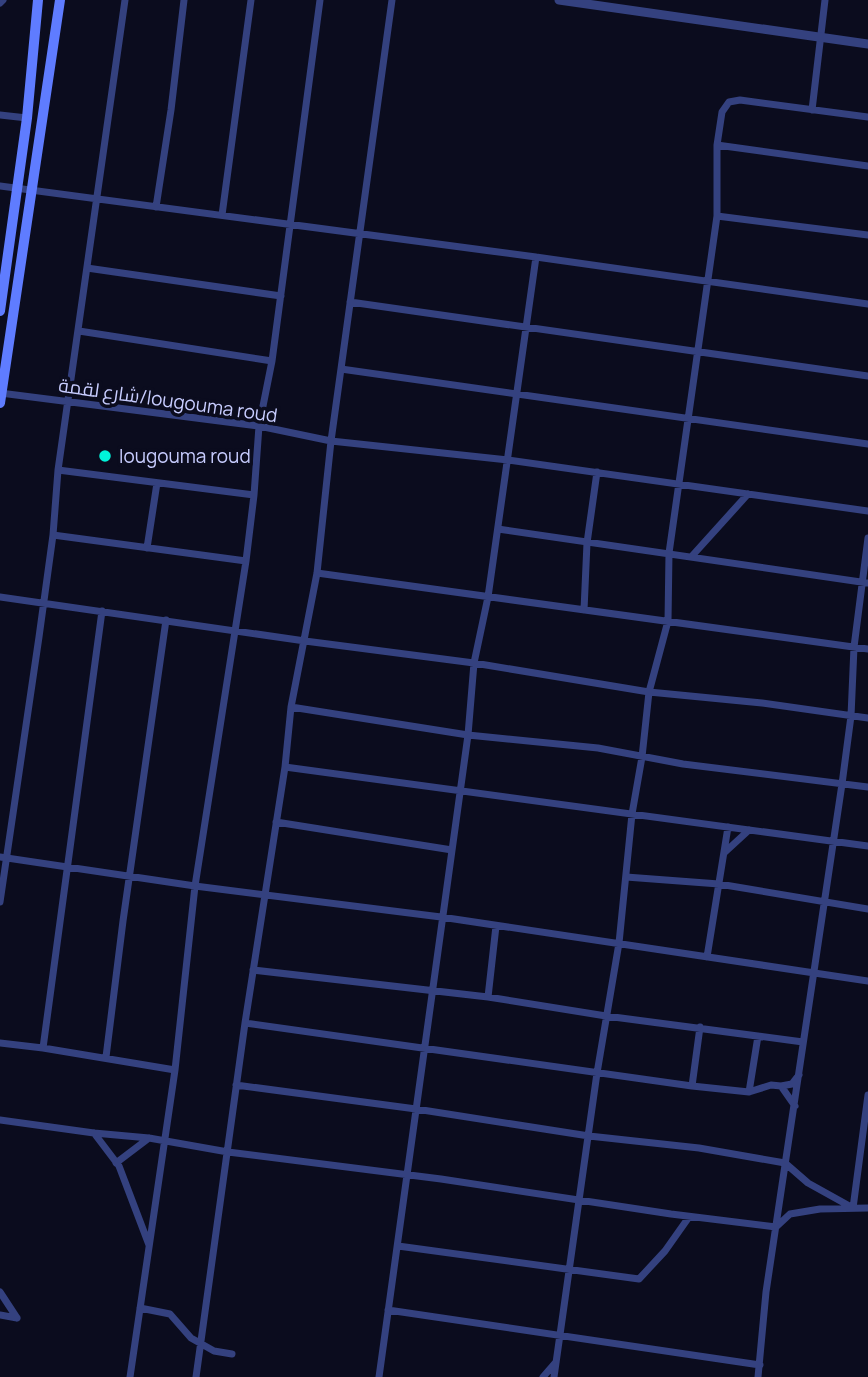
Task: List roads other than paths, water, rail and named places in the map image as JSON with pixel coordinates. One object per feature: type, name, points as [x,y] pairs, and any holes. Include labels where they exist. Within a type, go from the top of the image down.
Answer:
[{"type":"main road","points":[[0,311],[27,118],[38,0]]},
{"type":"main road","points":[[0,397],[60,0]]},
{"type":"street","points":[[0,902],[3,857],[39,637],[67,401],[125,0]]},
{"type":"street","points":[[156,207],[172,110],[184,0]]},
{"type":"street","points":[[222,215],[251,0]]},
{"type":"street","points":[[130,1377],[174,1070],[195,886],[246,561],[259,426],[272,361],[320,0]]},
{"type":"street","points":[[196,1377],[245,1023],[285,766],[291,707],[317,573],[349,302],[392,0]]},
{"type":"street","points":[[559,0],[868,44]]},
{"type":"street","points":[[812,110],[825,0]]},
{"type":"street","points":[[554,1377],[597,1073],[619,943],[632,814],[649,692],[668,621],[669,553],[717,216],[718,145],[722,111],[729,102],[740,100],[868,117]]},
{"type":"street","points":[[0,115],[27,118]]},
{"type":"street","points":[[718,145],[868,166]]},
{"type":"street","points":[[0,186],[868,304]]},
{"type":"street","points":[[717,216],[868,235]]},
{"type":"street","points":[[379,1377],[468,735],[474,663],[488,597],[536,257]]},
{"type":"street","points":[[87,268],[281,296]]},
{"type":"street","points":[[349,302],[868,376]]},
{"type":"street","points":[[79,331],[272,361]]},
{"type":"street","points":[[341,369],[868,444]]},
{"type":"street","name":"شارع لقمة/lougouma roud","points":[[0,397],[67,401],[259,426],[331,441],[508,460],[868,511]]},
{"type":"street","points":[[58,470],[254,495]]},
{"type":"street","points":[[584,610],[587,543],[597,472]]},
{"type":"street","points":[[147,548],[157,483]]},
{"type":"street","points":[[692,556],[748,494]]},
{"type":"street","points":[[498,529],[865,583]]},
{"type":"street","points":[[53,535],[246,561]]},
{"type":"street","points":[[758,1377],[766,1292],[851,716],[854,647],[865,583],[868,538]]},
{"type":"street","points":[[317,573],[868,649]]},
{"type":"street","points":[[0,597],[474,663],[649,692],[868,718]]},
{"type":"street","points":[[43,1048],[102,611]]},
{"type":"street","points":[[106,1057],[166,620]]},
{"type":"street","points":[[291,707],[468,735],[598,748],[642,757],[868,787]]},
{"type":"street","points":[[285,766],[868,846]]},
{"type":"street","points":[[276,822],[452,850]]},
{"type":"street","points":[[707,957],[728,827]]},
{"type":"street","points":[[724,853],[750,830]]},
{"type":"street","points":[[3,857],[195,886],[441,917],[868,981]]},
{"type":"street","points":[[626,877],[719,884],[868,909]]},
{"type":"street","points":[[488,998],[496,926]]},
{"type":"street","points":[[253,970],[431,990],[803,1042]]},
{"type":"street","points":[[245,1023],[750,1092],[771,1085],[792,1084],[799,1074]]},
{"type":"street","points":[[691,1086],[700,1027]]},
{"type":"street","points":[[750,1092],[758,1036]]},
{"type":"street","points":[[0,1043],[106,1057],[174,1070]]},
{"type":"street","points":[[236,1085],[589,1136],[699,1148],[785,1163],[808,1183],[853,1208]]},
{"type":"street","points":[[781,1086],[795,1106]]},
{"type":"street","points":[[853,1208],[868,1095]]},
{"type":"street","points":[[0,1120],[164,1140],[228,1152],[776,1227],[790,1214],[820,1209],[868,1208]]},
{"type":"street","points":[[94,1133],[116,1163],[149,1245]]},
{"type":"street","points":[[116,1163],[149,1138]]},
{"type":"street","points":[[398,1246],[639,1279],[666,1251],[689,1217]]},
{"type":"street","points":[[0,1292],[17,1318],[0,1315]]},
{"type":"street","points":[[140,1308],[170,1314],[191,1338],[214,1351],[232,1354]]},
{"type":"street","points":[[388,1310],[760,1365]]},
{"type":"street","points":[[543,1377],[556,1364]]},
{"type":"street","points":[[556,1364],[562,1377]]},
{"type":"place","name":"lougouma roud","points":[[105,456]]}]
